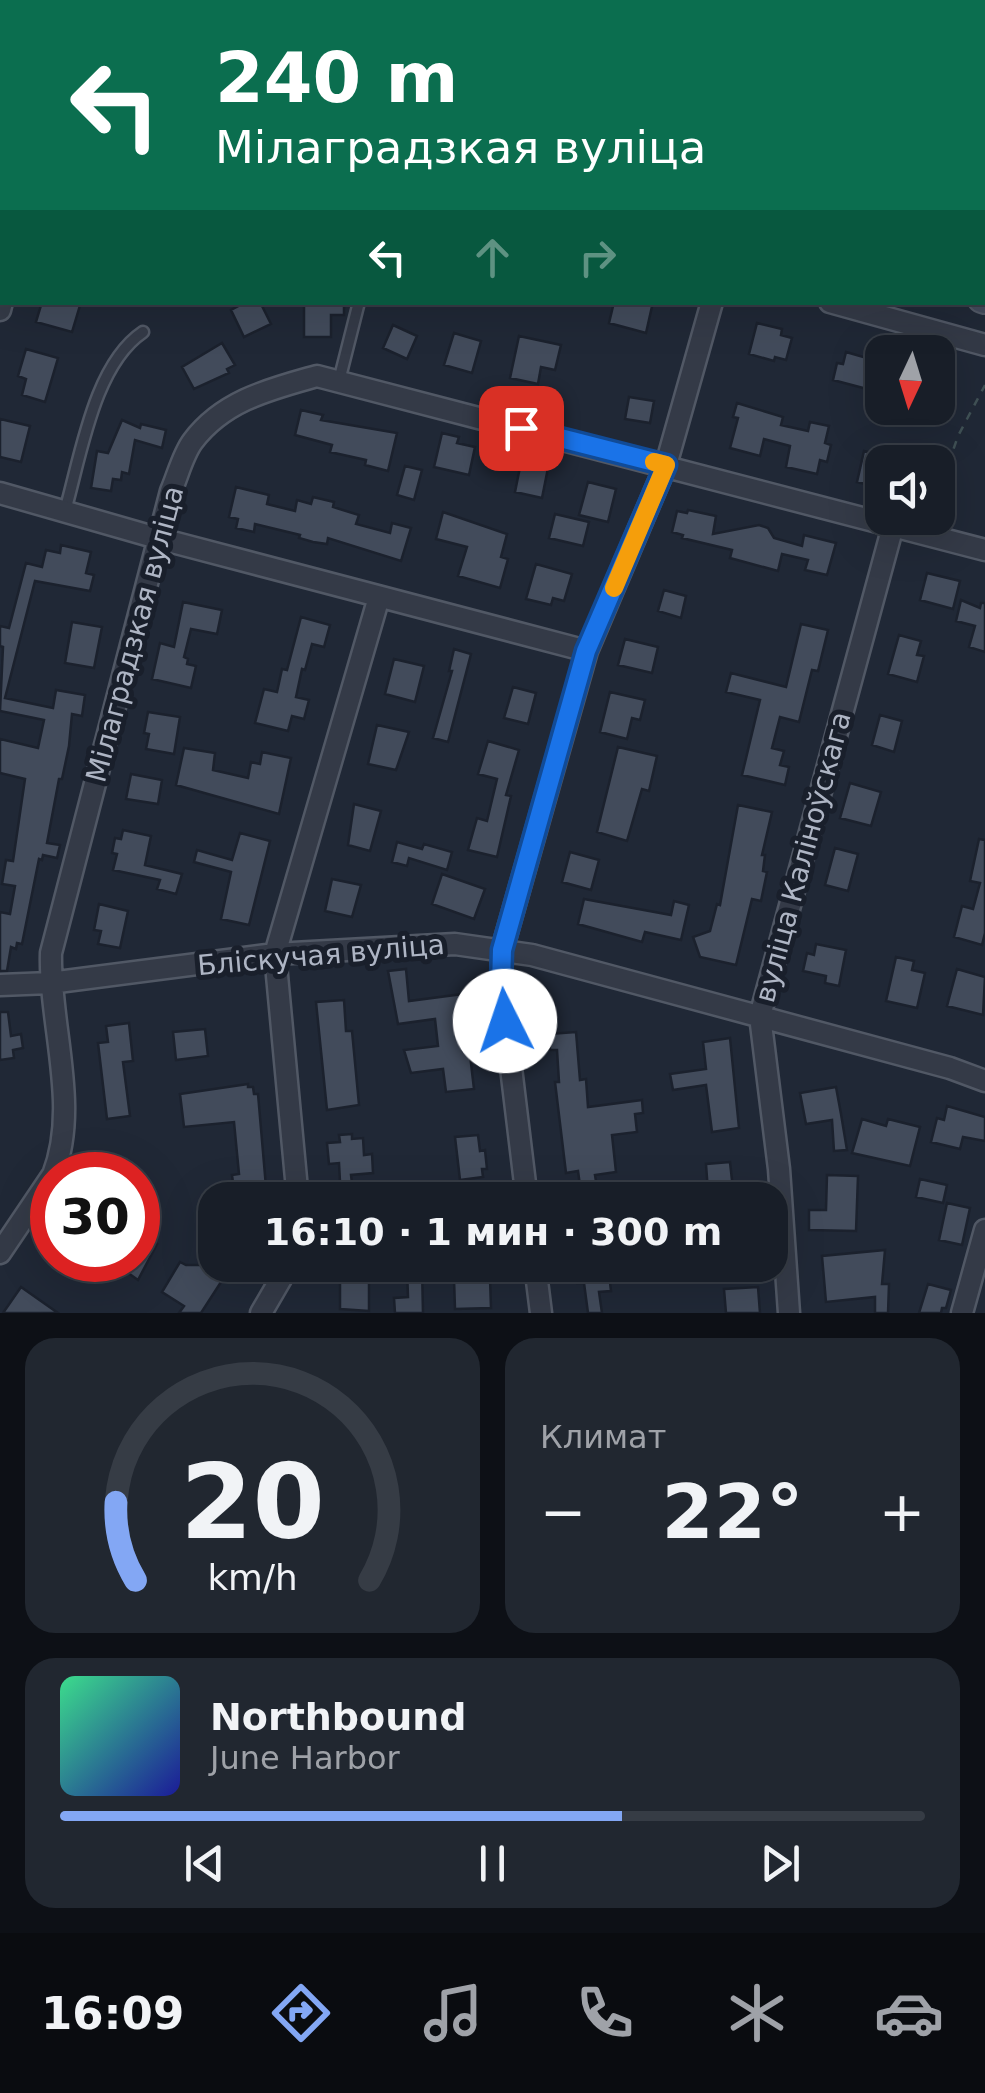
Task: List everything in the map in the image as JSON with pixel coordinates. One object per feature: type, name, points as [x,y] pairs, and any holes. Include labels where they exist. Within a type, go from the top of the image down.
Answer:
[{"type":"street","points":[[498,0],[507,0]]},
{"type":"street","points":[[525,1182],[501,986],[502,950],[586,651],[666,465],[711,305]]},
{"type":"street","points":[[841,305],[985,345]]},
{"type":"street","name":"Мілаградзкая вуліца","points":[[61,1152],[64,1112],[50,983],[51,953],[171,491],[193,442],[218,417],[250,394],[317,376],[865,518]]},
{"type":"street","points":[[0,493],[586,651]]},
{"type":"street","name":"вуліца Каліноўскага","points":[[789,1313],[779,1169],[760,1016],[891,535]]},
{"type":"street","name":"Мілаградзкая вуліца","points":[[928,535],[985,550]]},
{"type":"street","points":[[296,1182],[275,954],[379,598]]},
{"type":"street","name":"Бліскучая вуліца","points":[[0,986],[275,954],[456,944],[502,950],[760,1016],[985,1081]]},
{"type":"street","name":"Мілаградзкая вуліца","points":[[0,1253],[30,1209]]},
{"type":"street","points":[[962,1313],[985,1230]]},
{"type":"street","points":[[261,1313],[279,1282]]},
{"type":"street","points":[[537,1282],[541,1313]]},
{"type":"lane","points":[[338,382],[358,305]]},
{"type":"lane","points":[[64,512],[105,374],[126,344],[144,332]]},
{"type":"path","points":[[955,445],[985,384]]},
{"type":"building","points":[[41,305],[80,305],[72,332],[36,322]]},
{"type":"building","points":[[240,305],[262,305],[271,324],[244,337],[231,310]]},
{"type":"building","points":[[304,305],[344,305],[344,315],[331,315],[331,337],[304,337]]},
{"type":"building","points":[[613,305],[652,305],[646,333],[609,323]]},
{"type":"building","points":[[757,323],[782,329],[781,335],[792,338],[786,360],[749,354]]},
{"type":"building","points":[[393,325],[417,336],[407,359],[383,348]]},
{"type":"building","points":[[454,333],[481,341],[472,373],[444,365]]},
{"type":"building","points":[[519,336],[561,345],[555,370],[541,367],[538,384],[510,378]]},
{"type":"building","points":[[222,343],[235,365],[227,369],[229,373],[194,389],[182,367]]},
{"type":"building","points":[[26,349],[58,358],[45,402],[22,395],[26,379],[18,376]]},
{"type":"building","points":[[846,352],[865,357],[865,388],[833,380],[837,363],[843,364]]},
{"type":"building","points":[[629,397],[654,401],[650,423],[625,419]]},
{"type":"building","points":[[737,403],[783,417],[781,425],[808,431],[810,422],[829,426],[825,443],[831,445],[827,462],[820,460],[817,474],[786,467],[790,446],[764,439],[760,456],[730,448],[738,418],[733,417]]},
{"type":"building","points":[[301,410],[323,415],[321,420],[397,433],[388,471],[365,465],[366,460],[330,452],[332,445],[295,435]]},
{"type":"building","points":[[0,419],[30,426],[21,462],[0,457]]},
{"type":"building","points":[[122,420],[140,428],[141,424],[166,430],[162,448],[135,440],[129,474],[122,472],[121,480],[113,479],[111,491],[91,488],[97,451],[108,453]]},
{"type":"building","points":[[442,433],[459,437],[457,443],[475,447],[469,475],[434,467]]},
{"type":"building","points":[[864,451],[865,451],[865,484],[857,482]]},
{"type":"building","points":[[521,462],[548,468],[542,498],[515,492]]},
{"type":"building","points":[[405,466],[422,470],[414,500],[397,495]]},
{"type":"building","points":[[588,482],[616,489],[608,522],[579,515]]},
{"type":"building","points":[[236,487],[269,495],[267,504],[295,511],[297,500],[311,504],[313,497],[359,515],[356,524],[390,533],[392,523],[411,528],[401,561],[328,538],[327,544],[255,524],[254,532],[236,528],[238,519],[229,517]]},
{"type":"building","points":[[677,511],[716,516],[713,534],[759,525],[768,528],[774,538],[802,546],[804,535],[836,543],[827,575],[805,570],[808,560],[782,554],[778,571],[730,558],[732,550],[682,538],[683,535],[672,532]]},
{"type":"building","points":[[443,512],[507,534],[501,557],[508,559],[500,588],[458,576],[467,547],[436,539]]},
{"type":"building","points":[[555,514],[589,522],[583,546],[549,538]]},
{"type":"building","points":[[61,545],[91,552],[86,573],[94,575],[90,591],[35,581],[5,698],[53,708],[56,690],[85,695],[82,716],[72,714],[69,746],[47,843],[60,845],[57,858],[43,855],[39,859],[22,944],[17,943],[16,949],[11,947],[7,971],[0,971],[0,912],[10,914],[15,886],[2,884],[6,860],[13,861],[25,779],[0,773],[0,739],[38,748],[44,720],[0,711],[0,626],[9,628],[26,563],[42,567],[46,550],[60,553]]},
{"type":"building","points":[[536,564],[572,574],[564,601],[553,598],[551,605],[526,599]]},
{"type":"building","points":[[927,573],[960,581],[953,609],[920,600]]},
{"type":"building","points":[[664,590],[686,596],[681,618],[658,611]]},
{"type":"building","points":[[961,600],[980,608],[985,603],[985,652],[969,647],[975,626],[956,621]]},
{"type":"building","points":[[183,602],[222,610],[217,634],[191,629],[184,657],[187,664],[196,666],[191,688],[152,679],[160,643],[174,647]]},
{"type":"building","points":[[301,617],[330,625],[324,647],[312,644],[305,670],[302,669],[296,697],[309,700],[304,719],[292,716],[288,731],[255,723],[264,689],[277,692],[282,669],[287,670]]},
{"type":"building","points":[[72,622],[102,627],[94,668],[65,663]]},
{"type":"building","points":[[801,624],[828,630],[818,671],[812,670],[799,722],[780,717],[772,748],[784,751],[780,765],[789,767],[785,785],[742,775],[760,700],[726,692],[731,673],[786,687]]},
{"type":"building","points":[[899,635],[921,641],[917,655],[924,656],[917,682],[888,674]]},
{"type":"building","points":[[625,639],[658,647],[652,673],[618,665]]},
{"type":"building","points":[[454,649],[471,654],[448,742],[433,738],[452,671]]},
{"type":"building","points":[[394,659],[424,666],[415,702],[385,694]]},
{"type":"building","points":[[513,687],[536,693],[528,724],[504,718]]},
{"type":"building","points":[[610,692],[645,700],[640,720],[632,718],[627,739],[600,732]]},
{"type":"building","points":[[148,712],[180,717],[174,754],[146,749]]},
{"type":"building","points":[[880,715],[902,721],[894,752],[872,745]]},
{"type":"building","points":[[377,725],[409,732],[396,770],[368,764]]},
{"type":"building","points":[[488,741],[519,750],[506,795],[511,796],[497,857],[468,850],[477,818],[487,821],[497,779],[478,774]]},
{"type":"building","points":[[618,747],[657,756],[649,791],[642,789],[627,841],[597,832]]},
{"type":"building","points":[[184,748],[215,753],[213,770],[248,778],[251,762],[260,764],[262,752],[291,758],[279,814],[176,785]]},
{"type":"building","points":[[131,774],[162,780],[158,804],[126,799]]},
{"type":"building","points":[[850,783],[881,792],[871,826],[840,818]]},
{"type":"building","points":[[354,804],[381,811],[370,851],[348,845]]},
{"type":"building","points":[[738,805],[772,812],[762,855],[763,871],[767,872],[761,901],[752,899],[736,965],[700,957],[693,937],[710,931],[717,904],[720,905]]},
{"type":"building","points":[[123,830],[151,836],[145,865],[182,874],[176,894],[157,889],[160,880],[113,870],[115,838],[121,839]]},
{"type":"building","points":[[240,833],[270,841],[249,925],[221,919],[231,872],[194,862],[197,850],[232,860]]},
{"type":"building","points":[[979,839],[985,840],[982,945],[954,937],[962,906],[973,909],[980,883],[970,881]]},
{"type":"building","points":[[397,842],[452,852],[447,870],[409,858],[407,866],[392,862]]},
{"type":"building","points":[[835,848],[858,854],[848,891],[825,885]]},
{"type":"building","points":[[570,852],[599,860],[591,890],[562,882]]},
{"type":"building","points":[[442,874],[485,889],[474,919],[432,904]]},
{"type":"building","points":[[332,879],[361,885],[352,917],[325,911]]},
{"type":"building","points":[[584,899],[671,915],[674,901],[689,905],[681,940],[645,932],[642,942],[578,924]]},
{"type":"building","points":[[99,904],[128,911],[120,948],[98,944],[101,931],[94,930]]},
{"type":"building","points":[[816,944],[846,950],[839,986],[825,983],[826,976],[803,971],[807,953],[814,955]]},
{"type":"building","points":[[896,957],[914,961],[912,970],[925,973],[917,1008],[886,1001]]},
{"type":"building","points":[[406,969],[409,1001],[463,994],[474,1089],[446,1092],[443,1069],[411,1073],[404,1050],[438,1046],[435,1019],[398,1024],[388,971]]},
{"type":"building","points":[[957,969],[985,977],[983,1015],[947,1006]]},
{"type":"building","points":[[344,1000],[346,1031],[352,1031],[359,1105],[327,1110],[316,1002]]},
{"type":"building","points":[[0,1012],[8,1012],[11,1036],[21,1034],[23,1048],[13,1050],[14,1058],[0,1060]]},
{"type":"building","points":[[129,1023],[133,1061],[123,1062],[130,1116],[107,1119],[98,1043],[108,1042],[106,1026]]},
{"type":"building","points":[[205,1029],[208,1056],[176,1060],[173,1032]]},
{"type":"building","points":[[576,1032],[580,1080],[586,1079],[588,1107],[642,1100],[643,1113],[635,1114],[637,1132],[612,1135],[616,1172],[595,1175],[596,1182],[580,1182],[578,1171],[566,1173],[555,1082],[559,1082],[557,1050],[550,1050],[549,1034]]},
{"type":"building","points":[[730,1038],[739,1128],[712,1132],[706,1085],[673,1090],[670,1074],[706,1069],[703,1042]]},
{"type":"building","points":[[248,1084],[253,1087],[254,1094],[258,1094],[266,1182],[233,1182],[232,1175],[239,1174],[234,1122],[184,1127],[180,1094]]},
{"type":"building","points":[[836,1087],[847,1150],[834,1151],[832,1120],[806,1124],[800,1093]]},
{"type":"building","points":[[947,1106],[985,1117],[985,1141],[963,1137],[960,1149],[931,1142],[937,1118],[944,1120]]},
{"type":"building","points":[[862,1119],[886,1126],[888,1119],[920,1127],[910,1166],[852,1153]]},
{"type":"building","points":[[339,1135],[363,1138],[364,1155],[372,1154],[373,1173],[351,1175],[352,1182],[340,1182],[339,1163],[329,1164],[327,1143],[340,1142]]},
{"type":"building","points":[[478,1135],[487,1169],[482,1169],[483,1177],[460,1180],[455,1137]]},
{"type":"building","points":[[730,1162],[732,1182],[707,1182],[706,1164]]},
{"type":"building","points":[[827,1175],[858,1176],[856,1231],[809,1230],[809,1210],[826,1210]]},
{"type":"building","points":[[920,1179],[947,1185],[943,1203],[916,1197]]},
{"type":"building","points":[[947,1203],[970,1208],[962,1245],[939,1240]]},
{"type":"building","points":[[885,1250],[882,1284],[889,1284],[888,1313],[875,1313],[875,1297],[826,1302],[822,1256]]},
{"type":"building","points":[[180,1262],[198,1265],[198,1282],[221,1282],[201,1313],[179,1313],[184,1306],[162,1292]]},
{"type":"building","points":[[340,1282],[369,1282],[369,1311],[340,1309]]},
{"type":"building","points":[[407,1282],[422,1282],[423,1313],[395,1313],[394,1298],[408,1297]]},
{"type":"building","points":[[454,1282],[490,1282],[491,1308],[455,1309]]},
{"type":"building","points":[[610,1282],[611,1291],[599,1292],[602,1313],[588,1313],[584,1283],[577,1283]]},
{"type":"building","points":[[928,1284],[951,1290],[941,1313],[919,1313]]},
{"type":"building","points":[[21,1287],[58,1313],[3,1313]]},
{"type":"building","points":[[758,1287],[760,1313],[726,1313],[724,1289]]},
{"type":"slow traffic","points":[[614,588],[666,465],[654,462]]},
{"type":"route","points":[[505,1021],[502,950],[586,651],[666,465],[521,428]]}]
